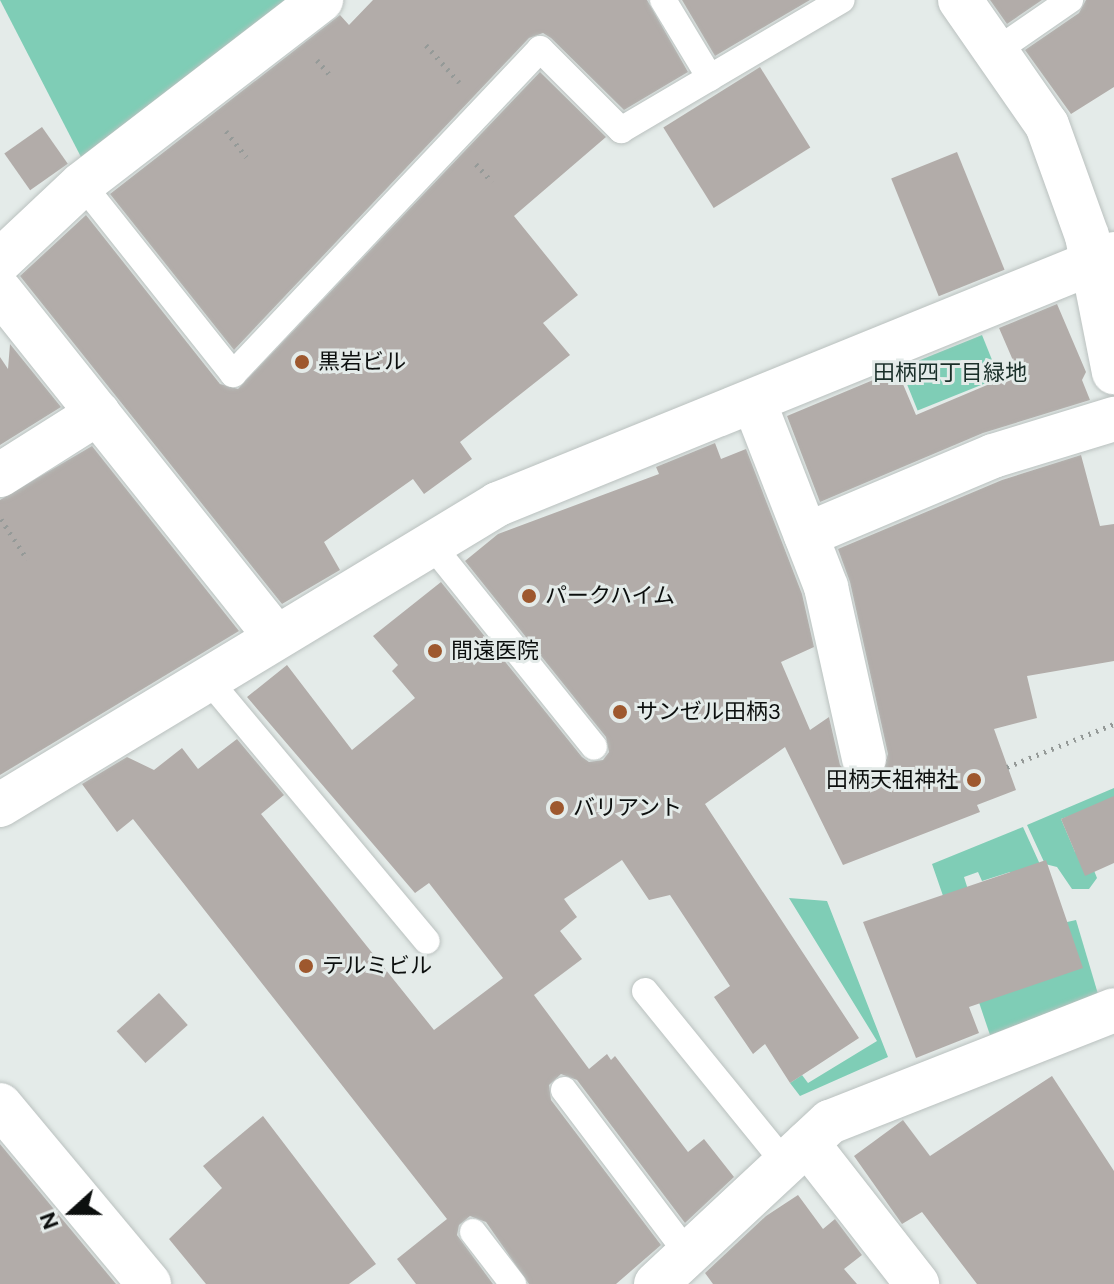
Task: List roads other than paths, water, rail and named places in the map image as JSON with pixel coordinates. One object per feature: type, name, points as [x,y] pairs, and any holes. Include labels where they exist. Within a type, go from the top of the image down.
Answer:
[{"type":"street","points":[[0,261],[82,184],[321,0]]},
{"type":"street","points":[[960,0],[1047,125],[1087,236],[1103,261],[1114,372]]},
{"type":"street","points":[[0,805],[206,677],[498,504],[1103,261]]},
{"type":"street","points":[[0,291],[275,636]]},
{"type":"street","points":[[754,402],[826,587],[864,759]]},
{"type":"street","points":[[0,475],[98,413]]},
{"type":"street","points":[[806,535],[993,456],[1114,419]]},
{"type":"street","points":[[681,1271],[830,1122],[1114,1010]]},
{"type":"street","points":[[0,1105],[149,1284]]},
{"type":"street","points":[[796,1153],[917,1284]]},
{"type":"lane","points":[[663,0],[710,78]]},
{"type":"lane","points":[[82,184],[233,374],[540,49],[621,130],[842,0]]},
{"type":"lane","points":[[996,51],[1070,0]]},
{"type":"lane","points":[[431,544],[594,747]]},
{"type":"lane","points":[[206,677],[427,941]]},
{"type":"lane","points":[[645,991],[796,1153]]},
{"type":"lane","points":[[564,1090],[681,1271]]},
{"type":"lane","points":[[473,1232],[513,1284]]},
{"type":"place","name":"黒岩ビル","points":[[302,362]]},
{"type":"place","name":"パークハイム","points":[[529,596]]},
{"type":"place","name":"間遠医院","points":[[435,651]]},
{"type":"place","name":"サンゼル田柄3","points":[[620,712]]},
{"type":"place","name":"田柄天祖神社","points":[[974,780]]},
{"type":"place","name":"バリアント","points":[[557,808]]},
{"type":"place","name":"テルミビル","points":[[306,966]]},
{"type":"park label","name":"田柄四丁目緑地","points":[[950,373]]}]
